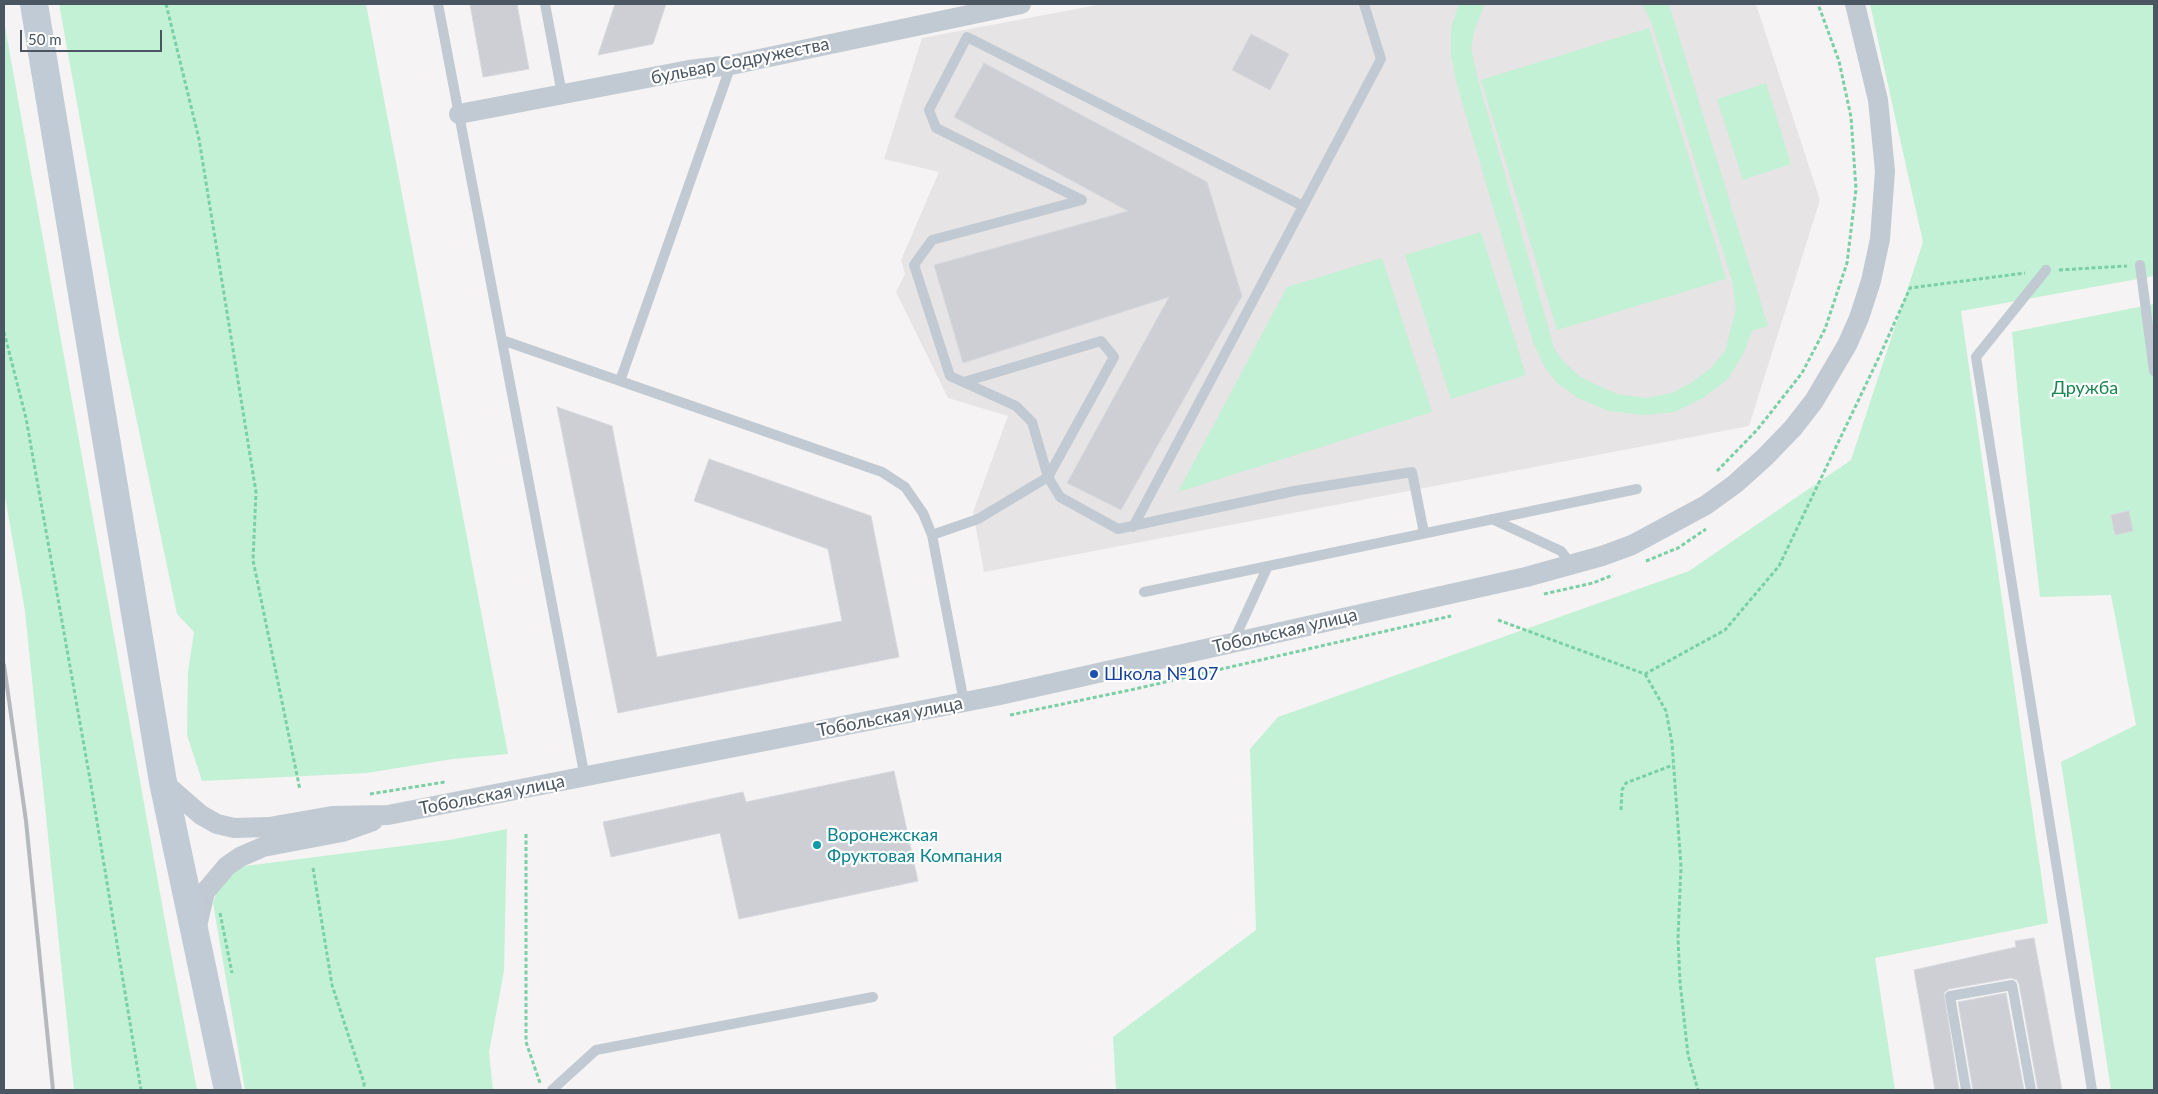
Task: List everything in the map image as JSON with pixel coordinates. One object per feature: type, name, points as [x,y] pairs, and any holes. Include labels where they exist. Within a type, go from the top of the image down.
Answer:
[{"type":"street","points":[[34,4],[163,782],[228,1090]]},
{"type":"street","name":"бульвар Содружества","points":[[459,114],[689,70],[731,65],[1021,4]]},
{"type":"street","name":"Тобольская улица","points":[[163,782],[217,824],[234,828],[269,827],[332,816],[388,815],[585,778],[964,702],[1233,643],[1572,565],[1632,545],[1706,506],[1735,484],[1793,428],[1814,401],[1847,345],[1871,281],[1880,240],[1884,171],[1878,100],[1854,4]]},
{"type":"street","points":[[196,941],[197,922],[204,892],[227,866],[240,857],[263,847],[342,832],[388,815]]},
{"type":"lane","points":[[438,4],[585,778]]},
{"type":"lane","points":[[545,4],[562,94]]},
{"type":"lane","points":[[1133,527],[1381,58],[1364,4]]},
{"type":"lane","points":[[1303,206],[967,37],[929,110],[936,128],[1082,200],[932,240],[914,265],[950,376],[1016,406],[1032,422],[1048,477],[1060,497],[1118,529],[1294,491],[1412,472],[1424,533]]},
{"type":"lane","points":[[620,381],[731,65]]},
{"type":"lane","points":[[2140,265],[2154,371]]},
{"type":"lane","points":[[2046,270],[1976,356],[2092,1090]]},
{"type":"lane","points":[[502,340],[882,472],[905,487],[923,512],[932,535],[964,702]]},
{"type":"lane","points":[[932,535],[978,520],[1048,477],[1114,357],[1101,341],[964,382]]},
{"type":"lane","points":[[1144,592],[1636,489]]},
{"type":"lane","points":[[1492,519],[1561,551],[1572,565]]},
{"type":"lane","points":[[1233,643],[1268,566]]},
{"type":"lane","points":[[1966,1090],[1950,996],[2012,985],[2031,1090]]},
{"type":"lane","points":[[552,1090],[596,1050],[873,997]]},
{"type":"path","points":[[166,4],[199,139],[256,492],[253,560],[300,790]]},
{"type":"path","points":[[1645,674],[1726,630],[1779,566],[1910,288],[2046,270],[2140,265]]},
{"type":"path","points":[[4,332],[26,418],[91,785],[141,1090]]},
{"type":"path","points":[[1644,562],[1678,548],[1711,526]]},
{"type":"path","points":[[1536,596],[1594,582],[1619,572]]},
{"type":"path","points":[[1004,716],[1135,690],[1460,614]]},
{"type":"path","points":[[1498,620],[1645,674],[1666,710],[1673,765],[1680,867],[1678,938],[1680,982],[1688,1055],[1698,1090]]},
{"type":"path","points":[[1621,810],[1622,790],[1626,783],[1673,765]]},
{"type":"path","points":[[526,834],[526,1042],[542,1090]]},
{"type":"path","points":[[313,868],[332,985],[364,1083],[364,1090]]},
{"type":"path","points":[[220,907],[232,973]]},
{"type":"shaded area","points":[[1103,4],[1756,4],[1820,200],[1749,426],[984,572],[973,512],[1008,416],[948,398],[896,292],[905,274],[901,260],[939,172],[884,159],[922,38]]},
{"type":"green space","points":[[59,4],[366,4],[508,754],[453,759],[367,773],[202,781],[187,735],[188,672],[194,632],[177,614],[119,335]]},
{"type":"green space","points":[[1459,4],[1485,4],[1475,28],[1471,48],[1477,76],[1554,348],[1562,360],[1580,377],[1617,394],[1646,398],[1672,393],[1689,384],[1711,368],[1725,351],[1736,309],[1732,280],[1651,21],[1642,4],[1669,4],[1768,326],[1752,331],[1744,352],[1728,379],[1703,398],[1675,412],[1645,415],[1608,411],[1578,398],[1557,383],[1544,366],[1533,342],[1457,85],[1451,56],[1451,27]]},
{"type":"green space","points":[[1870,4],[2154,4],[2154,276],[1961,311],[2048,923],[1875,958],[1895,1090],[1116,1090],[1113,1037],[1256,930],[1250,749],[1278,717],[1689,571],[1851,460],[1923,242]]},
{"type":"green space","points":[[4,21],[197,1090],[74,1090],[25,611],[4,491]]},
{"type":"green space","points":[[1649,28],[1726,279],[1557,330],[1481,80]]},
{"type":"green space","points":[[1766,83],[1791,164],[1743,180],[1717,99]]},
{"type":"green space","points":[[1481,232],[1526,375],[1451,399],[1405,255]]},
{"type":"green space","points":[[1382,258],[1432,412],[1178,492],[1287,287]]},
{"type":"green space","name":"Дружба","points":[[2154,304],[2154,1090],[2111,1090],[2061,762],[2136,725],[2111,595],[2040,597],[2012,332]]},
{"type":"green space","points":[[507,829],[504,971],[489,1052],[493,1090],[245,1090],[213,903],[218,888],[237,867],[449,840]]},
{"type":"building","points":[[470,4],[517,4],[529,69],[483,77]]},
{"type":"building","points":[[615,4],[666,4],[653,44],[598,55]]},
{"type":"building","points":[[1251,34],[1289,54],[1270,90],[1232,70]]},
{"type":"building","points":[[984,63],[1207,182],[1242,296],[1121,510],[1067,483],[1169,297],[963,363],[934,265],[1128,211],[954,117]]},
{"type":"building","points":[[557,407],[612,426],[657,657],[842,621],[828,549],[694,501],[709,459],[871,516],[899,657],[618,713]]},
{"type":"building","points":[[2129,511],[2133,531],[2115,535],[2111,515]]},
{"type":"building","name":"Воронежская Фруктовая Компания","points":[[894,771],[918,881],[739,919],[720,833],[611,857],[603,822],[743,792],[746,802]]},
{"type":"building","points":[[2034,938],[2062,1090],[2038,1090],[2019,984],[2017,980],[2011,978],[1949,989],[1944,993],[1959,1090],[1935,1090],[1914,970],[2016,947],[2015,941]]},
{"type":"building","points":[[2006,993],[2024,1090],[1973,1090],[1958,1002]]},
{"type":"railway","points":[[4,665],[26,821],[53,1090]]},
{"type":"place","name":"Школа №107","points":[[1094,674]]},
{"type":"place","name":"Воронежская Фруктовая Компания","points":[[817,845]]}]
